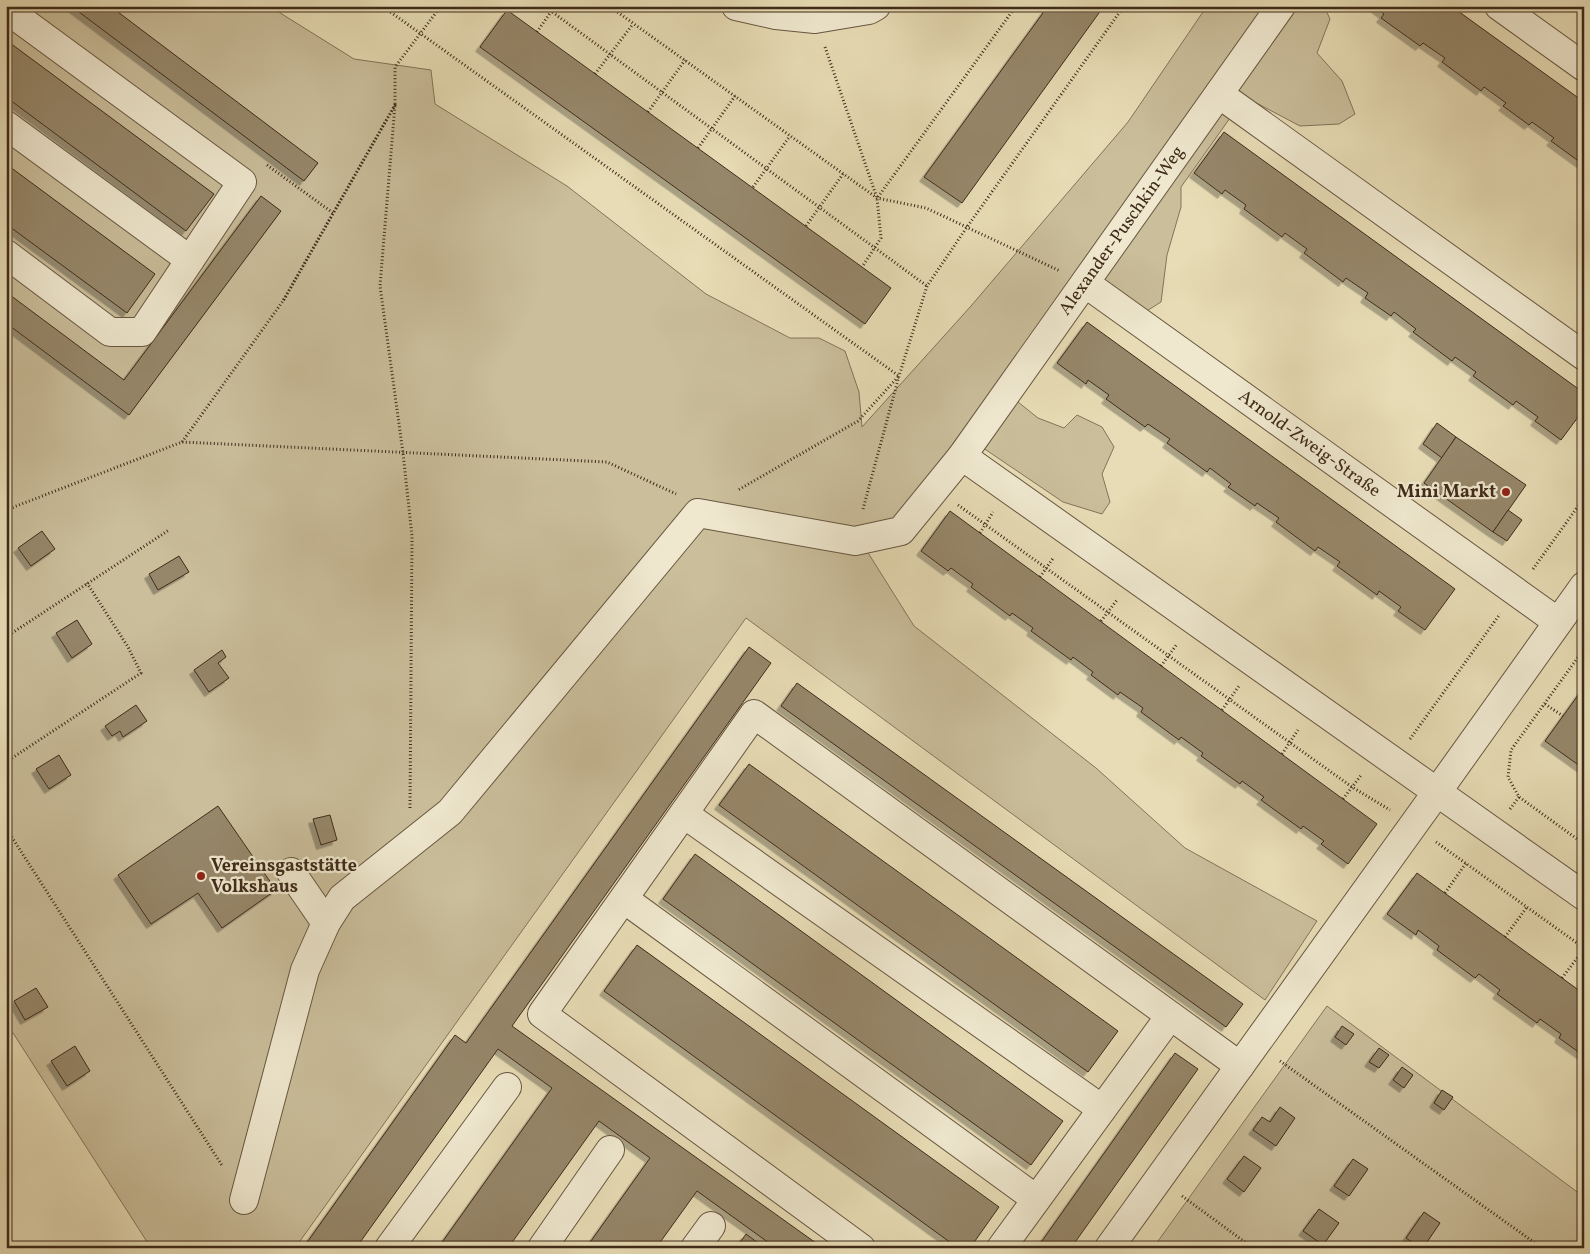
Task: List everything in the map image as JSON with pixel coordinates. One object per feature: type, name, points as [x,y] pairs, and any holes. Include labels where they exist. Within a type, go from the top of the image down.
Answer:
[{"type":"street","points":[[736,6],[776,15],[815,19],[869,10],[876,6]]},
{"type":"street","name":"Alexander-Puschkin-Weg","points":[[855,541],[901,531],[962,456],[1281,6]]},
{"type":"street","points":[[1499,6],[1584,67]]},
{"type":"street","points":[[6,9],[242,182],[142,332],[110,332],[6,254]]},
{"type":"street","points":[[1218,94],[1584,356]]},
{"type":"street","points":[[6,125],[190,260]]},
{"type":"street","name":"Arnold-Zweig-Straße","points":[[1085,283],[1558,622]]},
{"type":"street","points":[[962,456],[1393,763],[1584,896]]},
{"type":"street","points":[[244,1200],[305,970],[326,923],[342,898],[450,812],[698,513],[855,541]]},
{"type":"street","points":[[1110,1248],[1584,586]]},
{"type":"street","points":[[862,1248],[542,1014],[754,714],[1240,1066]]},
{"type":"street","points":[[684,814],[1102,1109]]},
{"type":"street","points":[[291,872],[326,923]]},
{"type":"street","points":[[624,899],[1036,1200]]},
{"type":"street","points":[[1001,1248],[1170,1016]]},
{"type":"street","points":[[389,1248],[507,1087]]},
{"type":"street","points":[[542,1248],[610,1150]]},
{"type":"street","points":[[695,1248],[711,1226]]},
{"type":"path","points":[[382,6],[421,32],[899,376]]},
{"type":"path","points":[[404,848],[411,795],[412,536],[403,453],[380,286],[395,105],[395,67],[441,6]]},
{"type":"path","points":[[544,6],[927,286]]},
{"type":"path","points":[[537,32],[555,6]]},
{"type":"path","points":[[610,6],[877,198],[926,208],[1085,283]]},
{"type":"path","points":[[877,198],[1016,6]]},
{"type":"path","points":[[855,541],[899,376],[927,286],[1124,6]]},
{"type":"path","points":[[815,19],[877,198],[881,238],[862,266]]},
{"type":"path","points":[[595,74],[634,24]]},
{"type":"path","points":[[648,112],[685,60]]},
{"type":"path","points":[[698,148],[735,96]]},
{"type":"path","points":[[182,442],[283,301],[395,105]]},
{"type":"path","points":[[752,188],[790,136]]},
{"type":"path","points":[[806,226],[843,174]]},
{"type":"path","points":[[6,510],[182,442],[607,462],[684,498],[698,513],[858,421],[899,376]]},
{"type":"path","points":[[935,489],[1345,781],[1414,825],[1584,948],[1562,978]]},
{"type":"path","points":[[1393,763],[1584,498]]},
{"type":"path","points":[[6,637],[169,530]]},
{"type":"path","points":[[6,762],[141,673],[128,648],[87,583]]},
{"type":"path","points":[[1584,649],[1511,750],[1508,777],[1519,797],[1584,844]]},
{"type":"path","points":[[1545,704],[1562,716]]},
{"type":"path","points":[[6,828],[244,1200]]},
{"type":"path","points":[[1445,893],[1466,863]]},
{"type":"path","points":[[1505,937],[1526,907]]},
{"type":"path","points":[[1256,1044],[1542,1248]]},
{"type":"path","points":[[1159,1179],[1253,1248]]},
{"type":"shaded area","points":[[6,6],[269,6],[354,59],[431,70],[435,104],[567,186],[706,294],[790,338],[819,338],[845,351],[859,392],[862,427],[971,306],[1128,122],[1207,6],[1324,6],[1330,19],[1317,53],[1342,81],[1355,114],[1339,124],[1300,126],[1245,97],[1181,187],[1181,207],[1167,255],[1161,302],[1145,312],[1081,267],[998,386],[1038,418],[1064,428],[1077,415],[1102,427],[1114,447],[1102,474],[1110,502],[1102,514],[1063,502],[961,433],[897,523],[865,548],[914,626],[1096,768],[1185,848],[1317,921],[1265,1000],[746,618],[295,1248],[151,1248],[6,1022]]},
{"type":"shaded area","points":[[1327,1006],[1584,1197],[1584,1248],[1153,1248]]},
{"type":"building","points":[[71,6],[110,6],[318,163],[304,181]]},
{"type":"building","points":[[1048,6],[1104,6],[962,203],[924,177]]},
{"type":"building","points":[[1373,6],[1451,6],[1584,102],[1584,165],[1551,141],[1554,138],[1532,122],[1529,125],[1503,106],[1506,103],[1484,87],[1481,91],[1442,62],[1445,58],[1423,43],[1420,46],[1381,18],[1384,14]]},
{"type":"building","points":[[507,10],[891,288],[865,324],[480,47]]},
{"type":"building","points":[[6,40],[214,194],[186,231],[6,97]]},
{"type":"building","points":[[1224,132],[1584,393],[1584,409],[1561,440],[1535,421],[1538,417],[1516,401],[1513,405],[1473,376],[1476,372],[1455,357],[1452,361],[1413,332],[1416,329],[1394,312],[1391,316],[1365,298],[1368,293],[1346,278],[1343,282],[1304,253],[1307,249],[1285,233],[1282,237],[1244,209],[1246,205],[1225,190],[1222,194],[1194,173]]},
{"type":"building","points":[[6,164],[155,274],[127,313],[6,224]]},
{"type":"building","points":[[261,196],[281,211],[129,415],[6,323],[6,292],[124,380]]},
{"type":"building","points":[[1087,322],[1455,589],[1425,630],[1398,611],[1401,607],[1379,591],[1377,595],[1337,566],[1340,562],[1318,547],[1315,551],[1276,522],[1279,518],[1257,503],[1255,506],[1228,487],[1231,484],[1210,468],[1207,472],[1167,443],[1170,439],[1148,424],[1145,427],[1106,399],[1109,395],[1088,380],[1086,384],[1057,363]]},
{"type":"building","points":[[1437,423],[1456,437],[1442,458],[1423,444]]},
{"type":"building","points":[[1456,437],[1526,485],[1493,532],[1424,483]]},
{"type":"building","points":[[1508,510],[1522,520],[1507,541],[1493,532]]},
{"type":"building","points":[[950,511],[1377,824],[1348,864],[1321,844],[1324,841],[1303,826],[1301,829],[1261,800],[1264,797],[1242,781],[1240,784],[1201,756],[1203,753],[1181,737],[1179,740],[1141,712],[1143,708],[1120,692],[1118,695],[1091,675],[1093,672],[1073,657],[1071,660],[1031,631],[1033,628],[1012,613],[1010,616],[971,587],[973,584],[951,568],[948,571],[921,551]]},
{"type":"building","points":[[42,531],[55,549],[31,566],[18,548]]},
{"type":"building","points":[[179,556],[189,572],[158,590],[149,574]]},
{"type":"building","points":[[77,620],[92,644],[72,658],[56,633]]},
{"type":"building","points":[[749,647],[771,663],[512,1026],[823,1248],[776,1248],[697,1191],[656,1248],[586,1248],[650,1158],[599,1121],[508,1248],[438,1248],[552,1088],[498,1049],[356,1248],[303,1248],[455,1035],[466,1043]]},
{"type":"building","points":[[222,650],[226,657],[218,663],[229,678],[209,692],[194,670]]},
{"type":"building","points":[[797,683],[1243,1004],[1226,1027],[781,706]]},
{"type":"building","points":[[1584,687],[1584,769],[1545,741]]},
{"type":"building","points":[[136,705],[147,721],[123,737],[120,731],[112,736],[105,726]]},
{"type":"building","points":[[59,755],[71,775],[49,789],[36,769]]},
{"type":"building","points":[[749,764],[1118,1031],[1088,1072],[719,805]]},
{"type":"building","points":[[218,806],[276,890],[222,928],[198,893],[151,924],[118,875]]},
{"type":"building","points":[[330,815],[337,840],[321,845],[313,819]]},
{"type":"building","points":[[695,854],[1063,1121],[1031,1165],[663,899]]},
{"type":"building","points":[[1417,873],[1584,994],[1584,1056],[1559,1038],[1561,1034],[1540,1019],[1537,1023],[1497,994],[1500,990],[1479,974],[1475,978],[1437,950],[1439,946],[1418,930],[1416,935],[1387,914]]},
{"type":"building","points":[[637,945],[999,1207],[970,1248],[958,1248],[604,991]]},
{"type":"building","points":[[36,988],[48,1007],[25,1020],[14,1001]]},
{"type":"building","points":[[1342,1026],[1354,1034],[1346,1045],[1335,1037]]},
{"type":"building","points":[[75,1046],[90,1071],[67,1086],[51,1061]]},
{"type":"building","points":[[1379,1048],[1389,1055],[1379,1068],[1369,1062]]},
{"type":"building","points":[[1175,1053],[1198,1069],[1071,1248],[1037,1248]]},
{"type":"building","points":[[1402,1067],[1413,1075],[1404,1088],[1393,1080]]},
{"type":"building","points":[[1442,1090],[1453,1097],[1444,1110],[1434,1103]]},
{"type":"building","points":[[1280,1107],[1295,1118],[1276,1146],[1253,1130],[1262,1117],[1270,1122]]},
{"type":"building","points":[[1244,1156],[1261,1168],[1244,1192],[1227,1179]]},
{"type":"building","points":[[1353,1159],[1368,1169],[1349,1196],[1334,1186]]},
{"type":"building","points":[[1319,1209],[1339,1223],[1323,1245],[1303,1231]]},
{"type":"building","points":[[1424,1212],[1440,1223],[1423,1248],[1420,1248],[1406,1238]]},
{"type":"building","points":[[746,1234],[765,1248],[736,1248]]},
{"type":"place","name":"Mini Markt","points":[[1506,492]]},
{"type":"place","name":"Vereinsgaststätte Volkshaus","points":[[201,876]]}]
